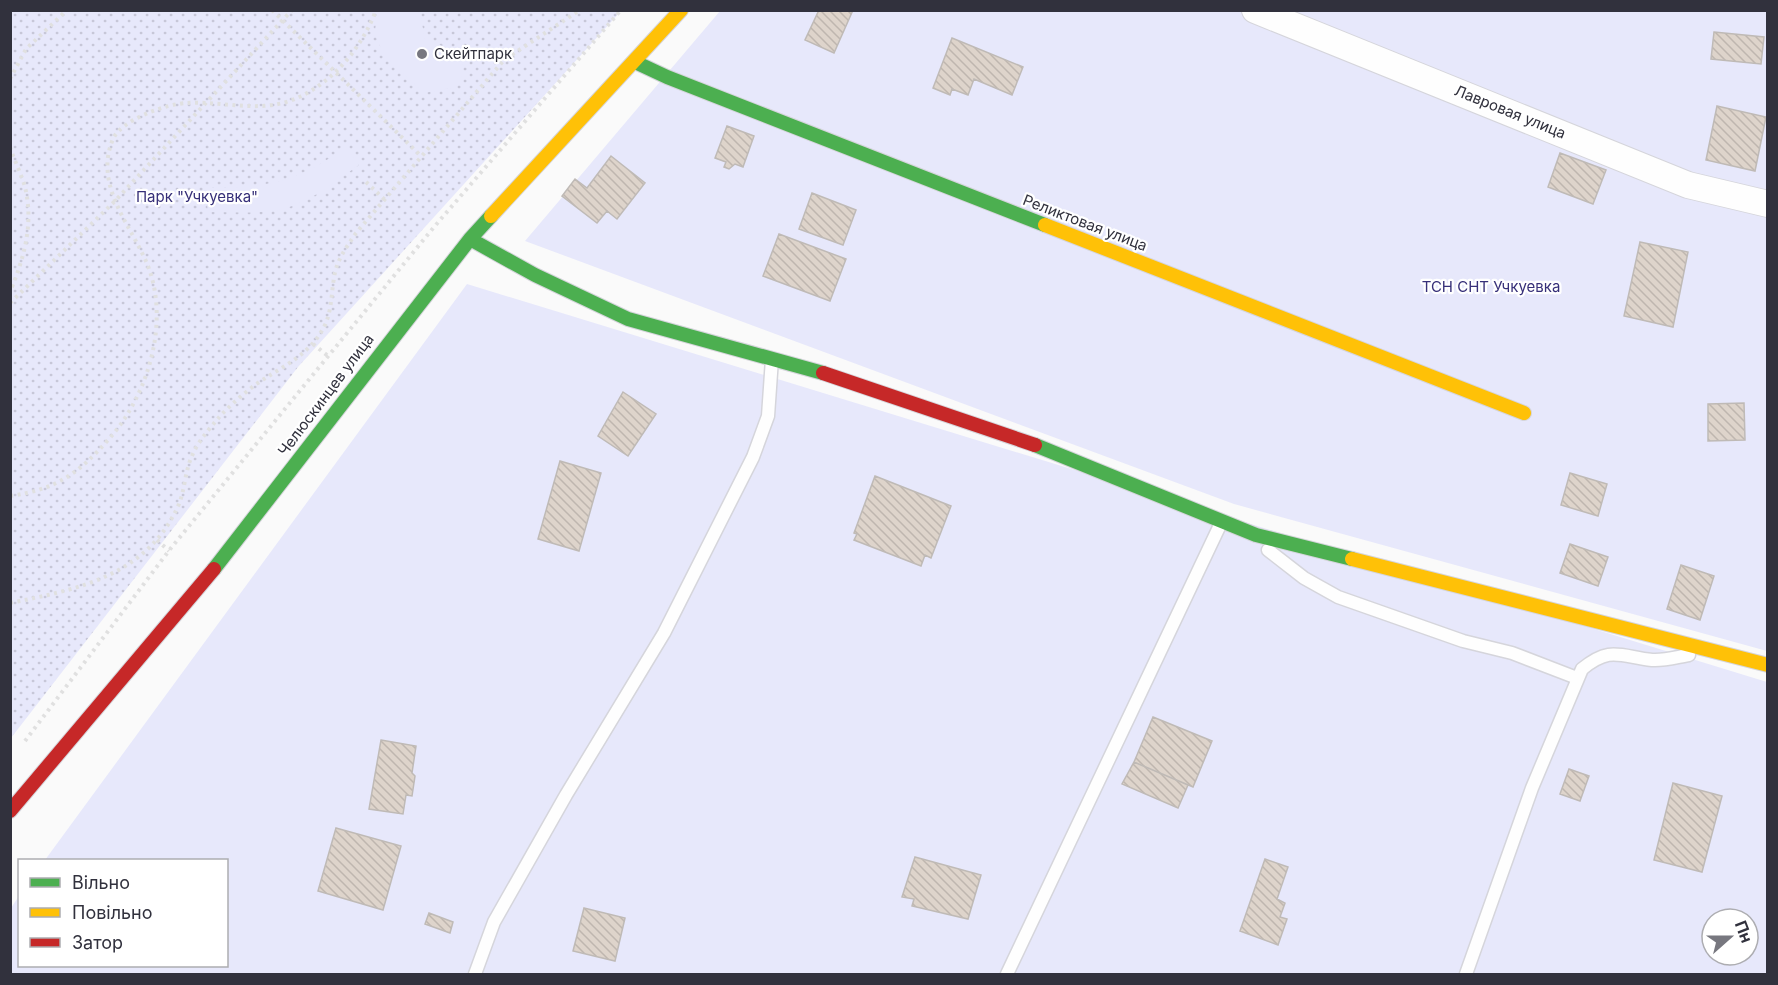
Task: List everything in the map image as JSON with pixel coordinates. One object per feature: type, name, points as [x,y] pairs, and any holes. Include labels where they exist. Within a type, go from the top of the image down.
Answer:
[{"type":"street","name":"Челюскинцев улица","points":[[10,811],[209,576],[470,239],[636,62],[681,10]]},
{"type":"street","name":"Лавровая улица","points":[[1255,10],[1688,185],[1767,204]]},
{"type":"street","name":"Реликтовая улица","points":[[636,62],[667,77],[1524,412]]},
{"type":"street","points":[[470,239],[535,275],[628,319],[772,359],[1015,437],[1256,535],[1767,665]]},
{"type":"lane","points":[[476,975],[494,922],[566,795],[664,633],[748,467],[768,416],[772,359]]},
{"type":"lane","points":[[1007,975],[1222,520]]},
{"type":"lane","points":[[1211,543],[1240,538],[1258,545],[1304,578],[1338,597],[1463,641],[1512,653],[1577,678]]},
{"type":"lane","points":[[1466,975],[1532,788],[1582,669],[1596,657],[1613,653],[1654,660],[1714,651]]},
{"type":"path","points":[[10,79],[26,50],[68,10]]},
{"type":"path","points":[[272,10],[422,157]]},
{"type":"path","points":[[10,303],[115,201],[292,10]]},
{"type":"path","points":[[10,496],[42,491],[67,479],[87,464],[121,426],[134,405],[147,374],[156,336],[149,269],[115,201],[109,182],[109,158],[113,138],[131,121],[186,102],[248,106],[284,102],[330,79],[337,72],[354,52],[371,25],[375,10]]},
{"type":"path","points":[[10,603],[42,597],[103,579],[126,568],[157,540],[167,528],[180,503],[192,455],[211,427],[238,398],[295,361],[313,344],[324,326],[331,304],[334,277],[340,258],[356,233],[504,60],[580,10]]},
{"type":"path","points":[[25,742],[169,551],[434,227],[621,10]]},
{"type":"path","points":[[10,147],[25,186],[29,226],[23,258],[10,292]]},
{"type":"path","points":[[366,182],[385,200]]},
{"type":"path","points":[[313,344],[328,356]]},
{"type":"path","points":[[157,540],[169,551]]},
{"type":"green space","name":"Парк \"Учкуевка\"","points":[[11,11],[621,11],[298,367],[11,738]]},
{"type":"green space","name":"Скейтпарк","points":[[383,11],[420,13],[425,39],[452,50],[462,60],[461,76],[456,87],[424,93],[395,66],[379,45],[376,34],[376,22]]},
{"type":"green space","name":"ТСН СНТ Учкуевка","points":[[720,11],[1767,11],[1767,651],[1234,504],[525,241]]},
{"type":"green space","points":[[346,147],[359,165],[321,192],[300,203],[269,211],[208,212],[205,188],[246,187],[280,181],[311,169]]},
{"type":"green space","points":[[467,284],[1767,682],[1767,974],[11,974],[11,908],[18,898],[18,967],[228,967],[228,859],[46,859]]},
{"type":"building","points":[[819,10],[853,10],[834,53],[805,40]]},
{"type":"building","points":[[1714,32],[1764,37],[1761,64],[1711,59]]},
{"type":"building","points":[[952,38],[1023,67],[1012,95],[974,79],[968,95],[952,89],[950,95],[933,88]]},
{"type":"building","points":[[1717,106],[1766,117],[1755,171],[1706,160]]},
{"type":"building","points":[[727,126],[754,136],[743,167],[735,164],[729,169],[724,167],[726,162],[715,158]]},
{"type":"building","points":[[1560,153],[1606,170],[1593,204],[1548,187]]},
{"type":"building","points":[[611,156],[645,183],[617,219],[607,211],[597,223],[562,196],[575,179],[587,188]]},
{"type":"building","points":[[812,193],[856,210],[843,245],[799,229]]},
{"type":"building","points":[[779,234],[846,259],[830,301],[763,276]]},
{"type":"building","points":[[1640,242],[1688,252],[1673,327],[1624,316]]},
{"type":"building","points":[[623,392],[656,414],[628,456],[598,436]]},
{"type":"building","points":[[1744,403],[1745,440],[1708,441],[1708,404]]},
{"type":"building","points":[[560,461],[601,473],[579,551],[538,539]]},
{"type":"building","points":[[1570,473],[1607,484],[1598,516],[1561,505]]},
{"type":"building","points":[[875,476],[951,506],[931,558],[925,555],[921,566],[854,540],[857,534],[854,533]]},
{"type":"building","points":[[1570,544],[1608,557],[1598,586],[1560,573]]},
{"type":"building","points":[[1681,565],[1714,576],[1700,620],[1667,609]]},
{"type":"building","points":[[1153,717],[1212,741],[1193,787],[1134,762]]},
{"type":"building","points":[[381,740],[416,746],[412,773],[415,776],[412,796],[406,795],[403,814],[369,809]]},
{"type":"building","points":[[1134,762],[1188,785],[1178,808],[1122,784]]},
{"type":"building","points":[[1569,769],[1589,776],[1580,801],[1560,794]]},
{"type":"building","points":[[1673,783],[1722,796],[1702,872],[1654,860]]},
{"type":"building","points":[[336,828],[401,846],[383,910],[318,891]]},
{"type":"building","points":[[915,857],[981,875],[968,919],[912,906],[914,899],[902,897]]},
{"type":"building","points":[[1265,859],[1288,867],[1277,899],[1285,903],[1280,917],[1287,919],[1278,945],[1240,931]]},
{"type":"building","points":[[584,908],[625,918],[615,961],[573,951]]},
{"type":"building","points":[[429,913],[453,922],[450,933],[425,924]]},
{"type":"traffic: fast","points":[[635,62],[667,77],[1045,225]]},
{"type":"traffic: fast","points":[[214,569],[470,239],[491,216]]},
{"type":"traffic: fast","points":[[470,239],[535,275],[628,319],[823,373]]},
{"type":"traffic: fast","points":[[1035,445],[1256,535],[1352,559]]},
{"type":"traffic: slow","points":[[491,216],[681,10]]},
{"type":"traffic: slow","points":[[1045,225],[1524,413]]},
{"type":"traffic: slow","points":[[1352,559],[1768,665]]},
{"type":"traffic: jam","points":[[823,373],[1035,445]]},
{"type":"traffic: jam","points":[[10,811],[214,569]]},
{"type":"place","name":"Скейтпарк","points":[[422,54]]}]
